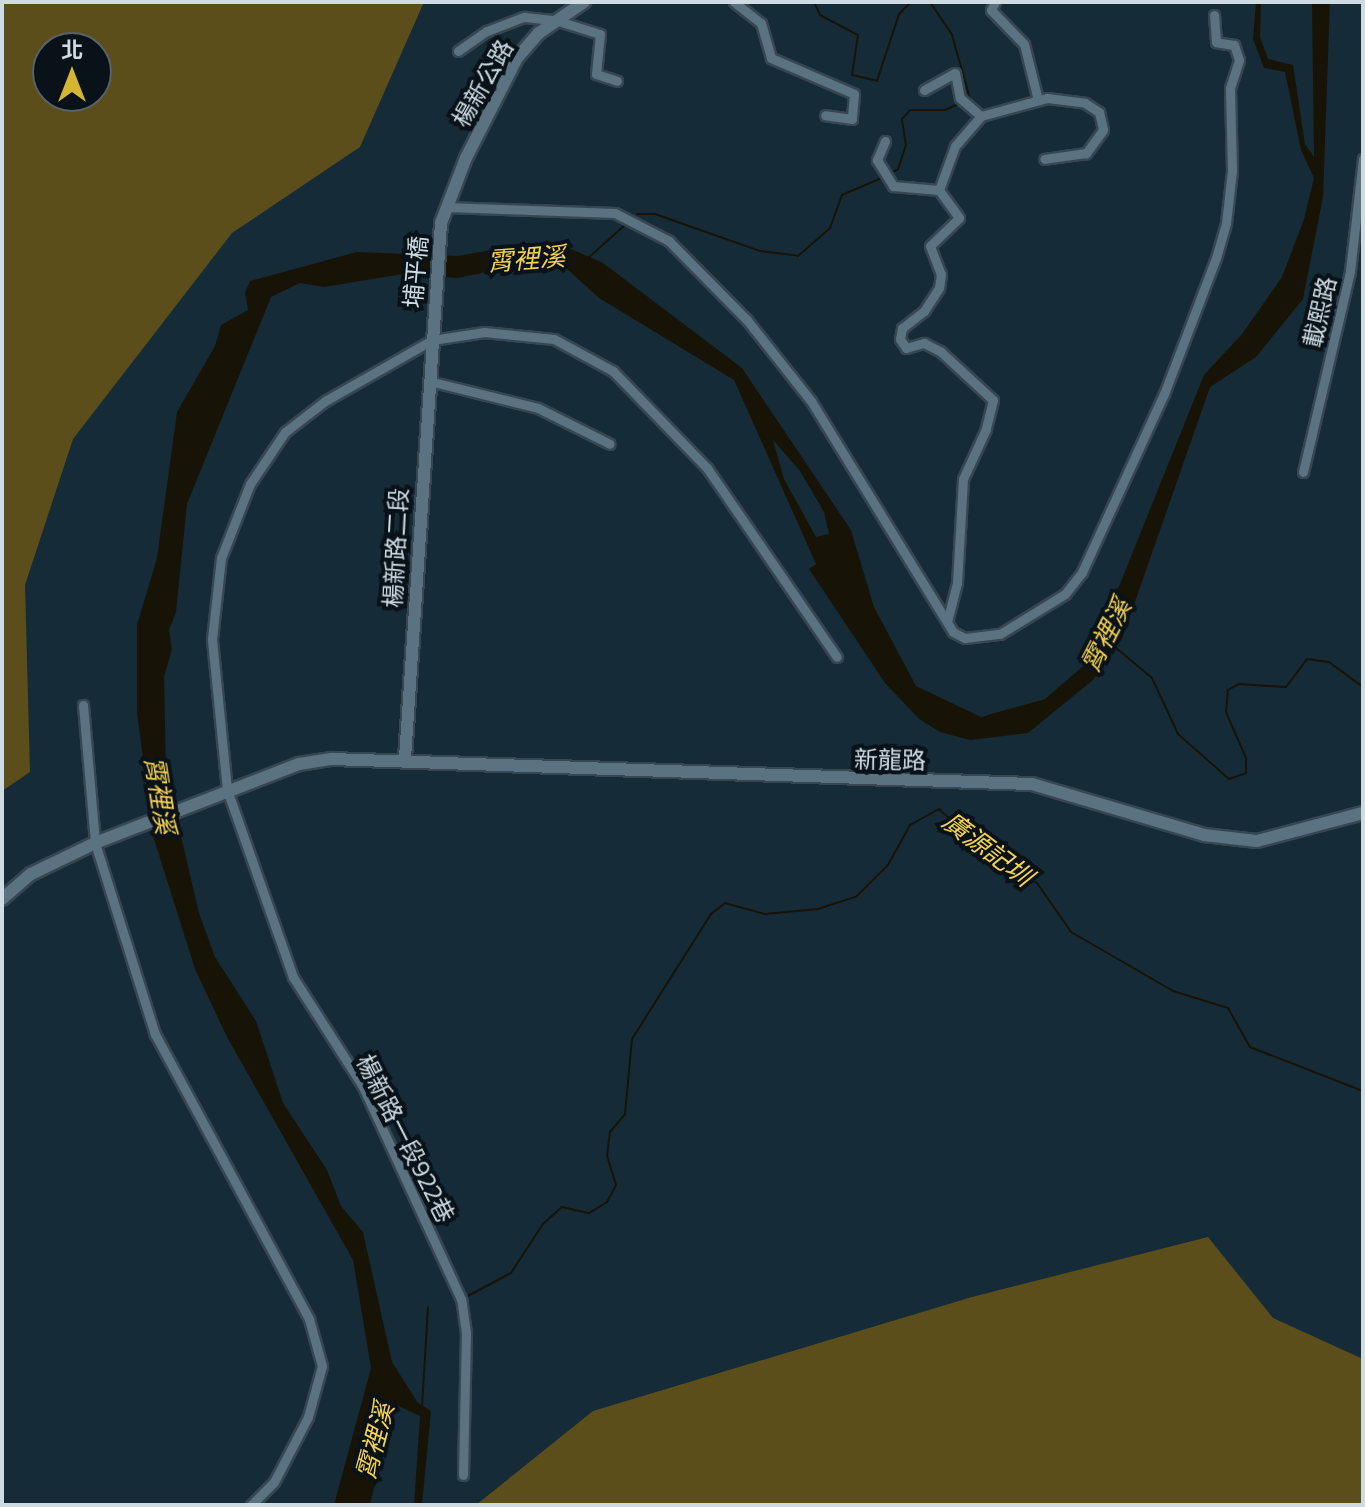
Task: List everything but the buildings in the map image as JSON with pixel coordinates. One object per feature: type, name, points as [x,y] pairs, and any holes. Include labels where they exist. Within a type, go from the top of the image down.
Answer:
[{"type":"main road","name":"楊新公路","points":[[446,207],[507,75],[528,45],[555,20],[584,2]]},
{"type":"main road","name":"埔平橋","points":[[432,340],[436,258],[446,207]]},
{"type":"main road","name":"楊新路二段","points":[[405,758],[432,340]]},
{"type":"main road","name":"新龍路","points":[[2,899],[31,874],[95,843],[299,764],[405,758],[1032,784],[1204,835],[1257,841],[1363,813]]},
{"type":"street","points":[[734,2],[761,23],[771,58],[854,94],[852,119],[825,115]]},
{"type":"street","points":[[995,2],[991,10],[1024,44],[1038,100]]},
{"type":"street","points":[[446,207],[615,213],[669,241],[747,320],[811,401],[947,622],[965,638],[984,638],[1022,623],[1065,594],[1082,572],[1164,394],[1226,223],[1232,171],[1230,88],[1239,60],[1234,45],[1216,42],[1214,15]]},
{"type":"street","points":[[458,51],[487,31],[524,17],[555,20],[600,34],[596,74],[617,81]]},
{"type":"street","points":[[924,90],[955,73],[960,98],[981,116]]},
{"type":"street","points":[[939,190],[955,146],[981,116],[1038,100],[1085,103],[1103,119],[1103,130],[1086,153],[1044,159]]},
{"type":"street","points":[[885,141],[877,160],[893,186],[939,190],[959,218],[930,246],[941,274],[939,288],[924,311],[902,328],[900,339],[906,348],[924,343],[940,351],[993,400],[986,429],[963,479],[957,583],[947,622]]},
{"type":"street","name":"載熙路","points":[[1303,472],[1350,271],[1363,159]]},
{"type":"street","points":[[432,340],[484,332],[554,339],[613,371],[707,468],[837,657]]},
{"type":"street","name":"楊新路一段922巷","points":[[432,340],[325,401],[285,432],[250,484],[221,558],[212,639],[227,790],[293,977],[362,1085],[461,1299],[466,1345],[463,1475]]},
{"type":"street","points":[[429,381],[538,408],[610,444]]},
{"type":"street","points":[[83,705],[95,843],[155,1034],[309,1319],[322,1366],[308,1417],[274,1482],[251,1505]]},
{"type":"shaded area","points":[[2,2],[424,2],[360,147],[232,233],[73,439],[25,585],[30,772],[2,791]]},
{"type":"shaded area","points":[[1208,1237],[1273,1318],[1363,1359],[1363,1505],[476,1505],[593,1411],[972,1297]]},
{"type":"water","name":"霄裡溪","points":[[1256,2],[1261,2],[1260,37],[1268,59],[1293,65],[1305,144],[1314,157],[1312,2],[1330,2],[1323,197],[1303,299],[1256,357],[1210,387],[1122,639],[1093,680],[1028,733],[970,740],[940,732],[919,719],[885,683],[809,569],[816,564],[734,380],[599,298],[555,258],[457,278],[403,274],[324,287],[300,283],[271,297],[187,504],[176,612],[169,630],[172,649],[164,677],[166,772],[199,913],[215,957],[256,1021],[283,1103],[327,1170],[341,1206],[363,1232],[392,1362],[418,1403],[431,1411],[422,1505],[414,1505],[420,1416],[394,1404],[370,1505],[334,1505],[371,1368],[353,1260],[227,1037],[195,969],[154,839],[137,713],[137,625],[157,558],[177,412],[215,346],[221,325],[248,310],[245,293],[250,281],[357,252],[458,256],[530,243],[560,244],[603,263],[742,368],[851,530],[874,607],[916,686],[981,717],[1045,699],[1089,661],[1204,375],[1242,334],[1282,277],[1304,219],[1314,178],[1301,150],[1285,72],[1264,68],[1253,39]],"holes":[[[773,440],[800,471],[824,512],[829,534],[816,537],[784,479]]]},
{"type":"waterway","points":[[814,2],[820,15],[858,35],[852,75],[877,81],[899,14],[911,2]]},
{"type":"waterway","points":[[930,2],[952,35],[970,99],[966,100]]},
{"type":"waterway","points":[[890,174],[898,169],[906,145],[902,119],[910,110],[945,110],[961,103]]},
{"type":"waterway","points":[[637,214],[655,214],[760,251],[798,256],[830,228],[842,195],[884,177]]},
{"type":"waterway","points":[[588,258],[625,225]]},
{"type":"waterway","points":[[1115,647],[1152,678],[1178,734],[1229,779],[1246,773],[1246,758],[1226,712],[1228,690],[1239,684],[1286,687],[1307,659],[1329,662],[1363,687]]},
{"type":"waterway","name":"廣源記圳","points":[[466,1297],[511,1273],[543,1224],[562,1207],[589,1213],[607,1202],[616,1185],[607,1156],[610,1132],[625,1114],[632,1039],[711,914],[725,903],[765,914],[818,909],[856,897],[888,865],[910,825],[939,809],[997,862],[1037,883],[1071,932],[1173,991],[1228,1008],[1250,1047],[1363,1091]]},
{"type":"waterway","name":"廣源記圳","points":[[1363,1143],[1363,1169]]},
{"type":"waterway","name":"廣源記圳","points":[[422,1406],[428,1307]]}]
